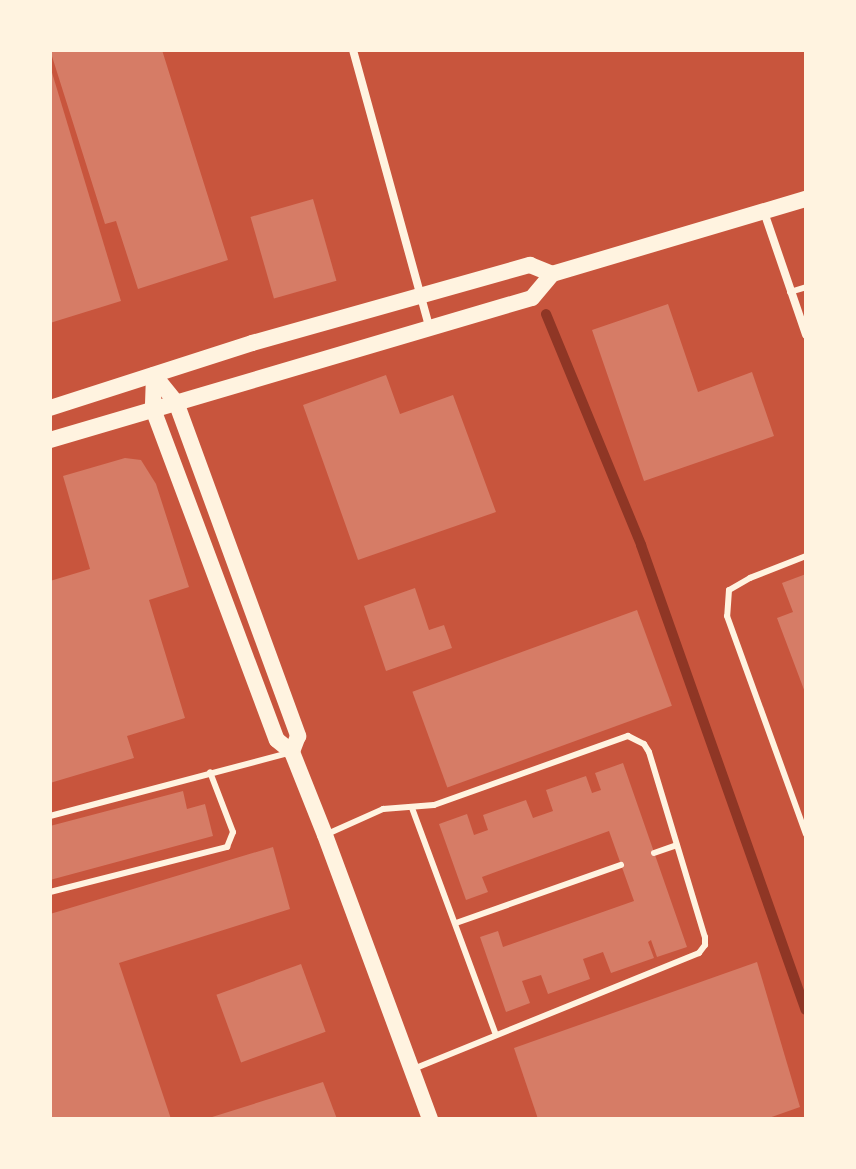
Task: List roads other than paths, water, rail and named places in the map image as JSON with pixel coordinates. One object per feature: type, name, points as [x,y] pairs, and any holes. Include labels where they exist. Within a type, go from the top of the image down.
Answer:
[{"type":"main road","points":[[50,440],[532,298],[552,274],[806,199]]},
{"type":"main road","points":[[50,408],[252,343],[530,265],[552,274]]},
{"type":"main road","points":[[154,375],[176,402],[298,736],[292,752]]},
{"type":"main road","points":[[154,375],[153,409],[277,740],[292,752],[325,835],[430,1119]]},
{"type":"street","points":[[353,50],[430,330]]},
{"type":"street","points":[[764,211],[806,335]]},
{"type":"lane","points":[[790,292],[806,287]]},
{"type":"lane","points":[[806,556],[750,578],[729,590],[727,616],[806,834]]},
{"type":"lane","points":[[325,835],[383,809],[434,805],[628,736],[644,744],[649,752],[705,937],[699,953],[413,1070]]},
{"type":"lane","points":[[50,816],[292,752]]},
{"type":"lane","points":[[50,892],[227,847],[233,832],[210,772]]},
{"type":"lane","points":[[412,808],[496,1035]]},
{"type":"lane","points":[[654,853],[677,845]]},
{"type":"lane","points":[[456,923],[621,865]]},
{"type":"waterway","points":[[546,314],[641,545],[806,1010]]}]
